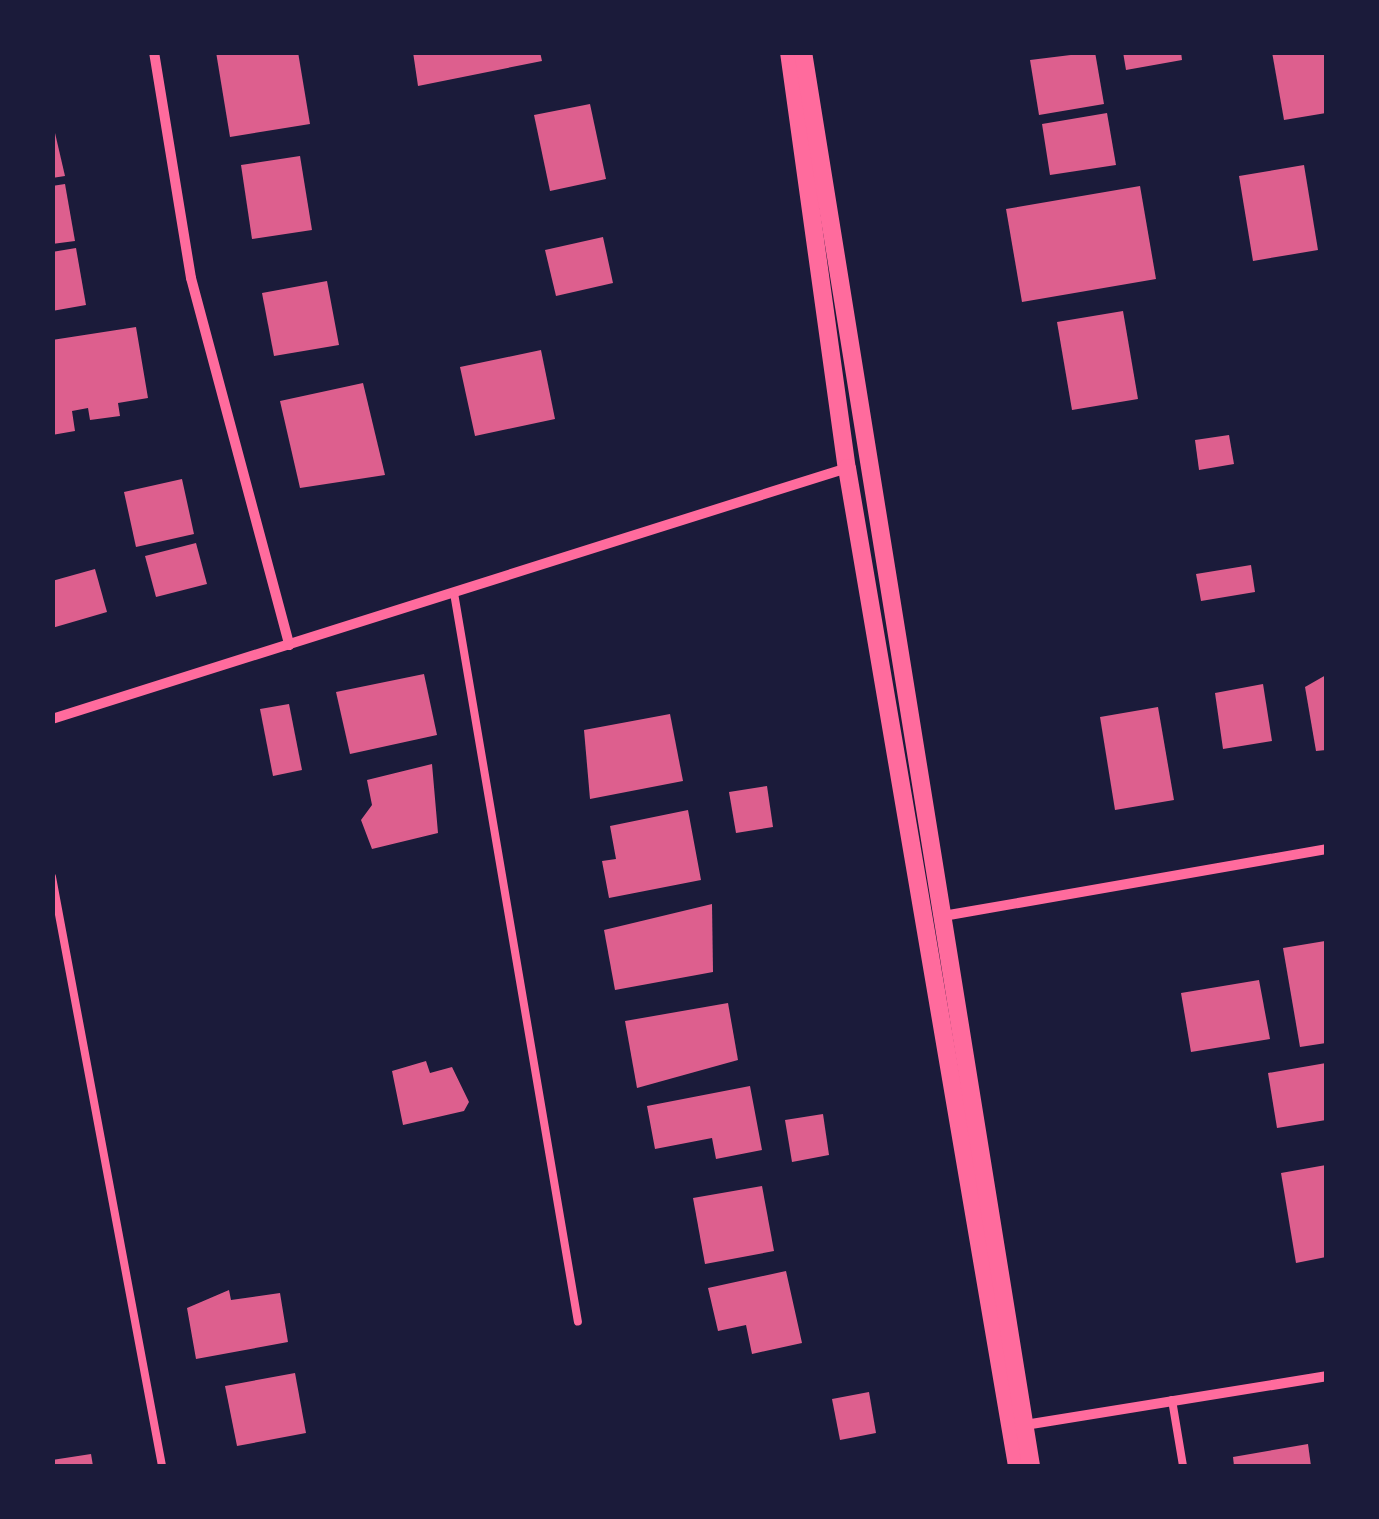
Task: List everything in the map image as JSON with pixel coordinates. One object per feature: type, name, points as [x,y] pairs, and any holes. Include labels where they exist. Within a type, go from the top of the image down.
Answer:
[{"type":"street","points":[[154,52],[191,278],[288,646]]},
{"type":"street","points":[[789,52],[847,468],[1017,1466]]},
{"type":"street","points":[[803,52],[949,915],[1031,1466]]},
{"type":"street","points":[[52,719],[847,468]]},
{"type":"street","points":[[949,915],[1326,850]]},
{"type":"street","points":[[1024,1425],[1326,1376]]},
{"type":"lane","points":[[454,593],[578,1322]]},
{"type":"lane","points":[[52,877],[162,1466]]},
{"type":"lane","points":[[1172,1400],[1183,1466]]},
{"type":"building","points":[[216,52],[298,52],[310,124],[230,137]]},
{"type":"building","points":[[413,52],[540,52],[542,61],[418,86]]},
{"type":"building","points":[[1095,52],[1104,104],[1039,115],[1030,60]]},
{"type":"building","points":[[1123,52],[1181,52],[1182,60],[1126,70]]},
{"type":"building","points":[[1272,52],[1326,52],[1326,113],[1284,120]]},
{"type":"building","points":[[590,104],[606,179],[550,191],[534,115]]},
{"type":"building","points":[[1107,113],[1116,165],[1050,175],[1042,124]]},
{"type":"building","points":[[52,120],[65,176],[52,178]]},
{"type":"building","points":[[300,156],[312,230],[252,239],[241,165]]},
{"type":"building","points":[[1304,165],[1318,250],[1253,261],[1239,176]]},
{"type":"building","points":[[65,184],[75,241],[52,244],[52,186]]},
{"type":"building","points":[[1140,186],[1156,279],[1022,302],[1006,209]]},
{"type":"building","points":[[603,237],[613,283],[556,296],[545,250]]},
{"type":"building","points":[[76,248],[86,305],[52,311],[52,252]]},
{"type":"building","points":[[327,281],[339,345],[274,356],[262,293]]},
{"type":"building","points":[[1123,311],[1138,399],[1072,410],[1057,322]]},
{"type":"building","points":[[136,327],[148,398],[118,403],[120,416],[90,420],[88,408],[72,411],[75,431],[52,435],[52,340]]},
{"type":"building","points":[[541,350],[555,419],[475,436],[460,367]]},
{"type":"building","points":[[363,383],[385,475],[300,488],[280,401]]},
{"type":"building","points":[[1229,435],[1234,464],[1199,470],[1195,440]]},
{"type":"building","points":[[182,479],[194,534],[136,547],[124,492]]},
{"type":"building","points":[[196,543],[207,584],[156,597],[145,556]]},
{"type":"building","points":[[1251,565],[1255,592],[1201,601],[1196,574]]},
{"type":"building","points":[[95,569],[107,612],[52,628],[52,581]]},
{"type":"building","points":[[424,674],[437,735],[350,754],[336,692]]},
{"type":"building","points":[[1326,675],[1326,750],[1316,751],[1305,687]]},
{"type":"building","points":[[1263,684],[1272,741],[1223,749],[1215,693]]},
{"type":"building","points":[[289,704],[302,770],[273,776],[260,709]]},
{"type":"building","points":[[1158,707],[1174,800],[1115,810],[1100,717]]},
{"type":"building","points":[[670,714],[683,781],[590,799],[584,730]]},
{"type":"building","points":[[432,764],[438,833],[372,849],[361,820],[372,805],[367,780]]},
{"type":"building","points":[[767,786],[773,827],[736,833],[729,792]]},
{"type":"building","points":[[688,810],[701,880],[609,898],[602,861],[616,859],[610,826]]},
{"type":"building","points":[[712,904],[713,972],[615,990],[604,930]]},
{"type":"building","points":[[1325,941],[1326,1043],[1300,1047],[1283,948]]},
{"type":"building","points":[[1259,980],[1270,1039],[1191,1052],[1181,993]]},
{"type":"building","points":[[728,1003],[738,1060],[637,1088],[625,1021]]},
{"type":"building","points":[[426,1061],[430,1073],[452,1067],[469,1102],[464,1111],[403,1125],[392,1071]]},
{"type":"building","points":[[1326,1063],[1326,1120],[1277,1128],[1268,1073]]},
{"type":"building","points":[[750,1086],[762,1150],[716,1159],[712,1138],[655,1149],[647,1106]]},
{"type":"building","points":[[823,1114],[829,1155],[792,1162],[785,1120]]},
{"type":"building","points":[[1326,1165],[1326,1257],[1296,1263],[1281,1173]]},
{"type":"building","points":[[762,1186],[774,1251],[705,1264],[693,1198]]},
{"type":"building","points":[[786,1271],[802,1343],[752,1354],[746,1325],[718,1331],[708,1288]]},
{"type":"building","points":[[229,1290],[231,1300],[280,1293],[288,1342],[196,1359],[187,1308]]},
{"type":"building","points":[[295,1373],[306,1433],[237,1446],[225,1386]]},
{"type":"building","points":[[869,1392],[876,1433],[840,1440],[832,1399]]},
{"type":"building","points":[[1308,1444],[1311,1466],[1234,1466],[1233,1457]]},
{"type":"building","points":[[91,1454],[93,1466],[52,1466],[52,1460]]}]
